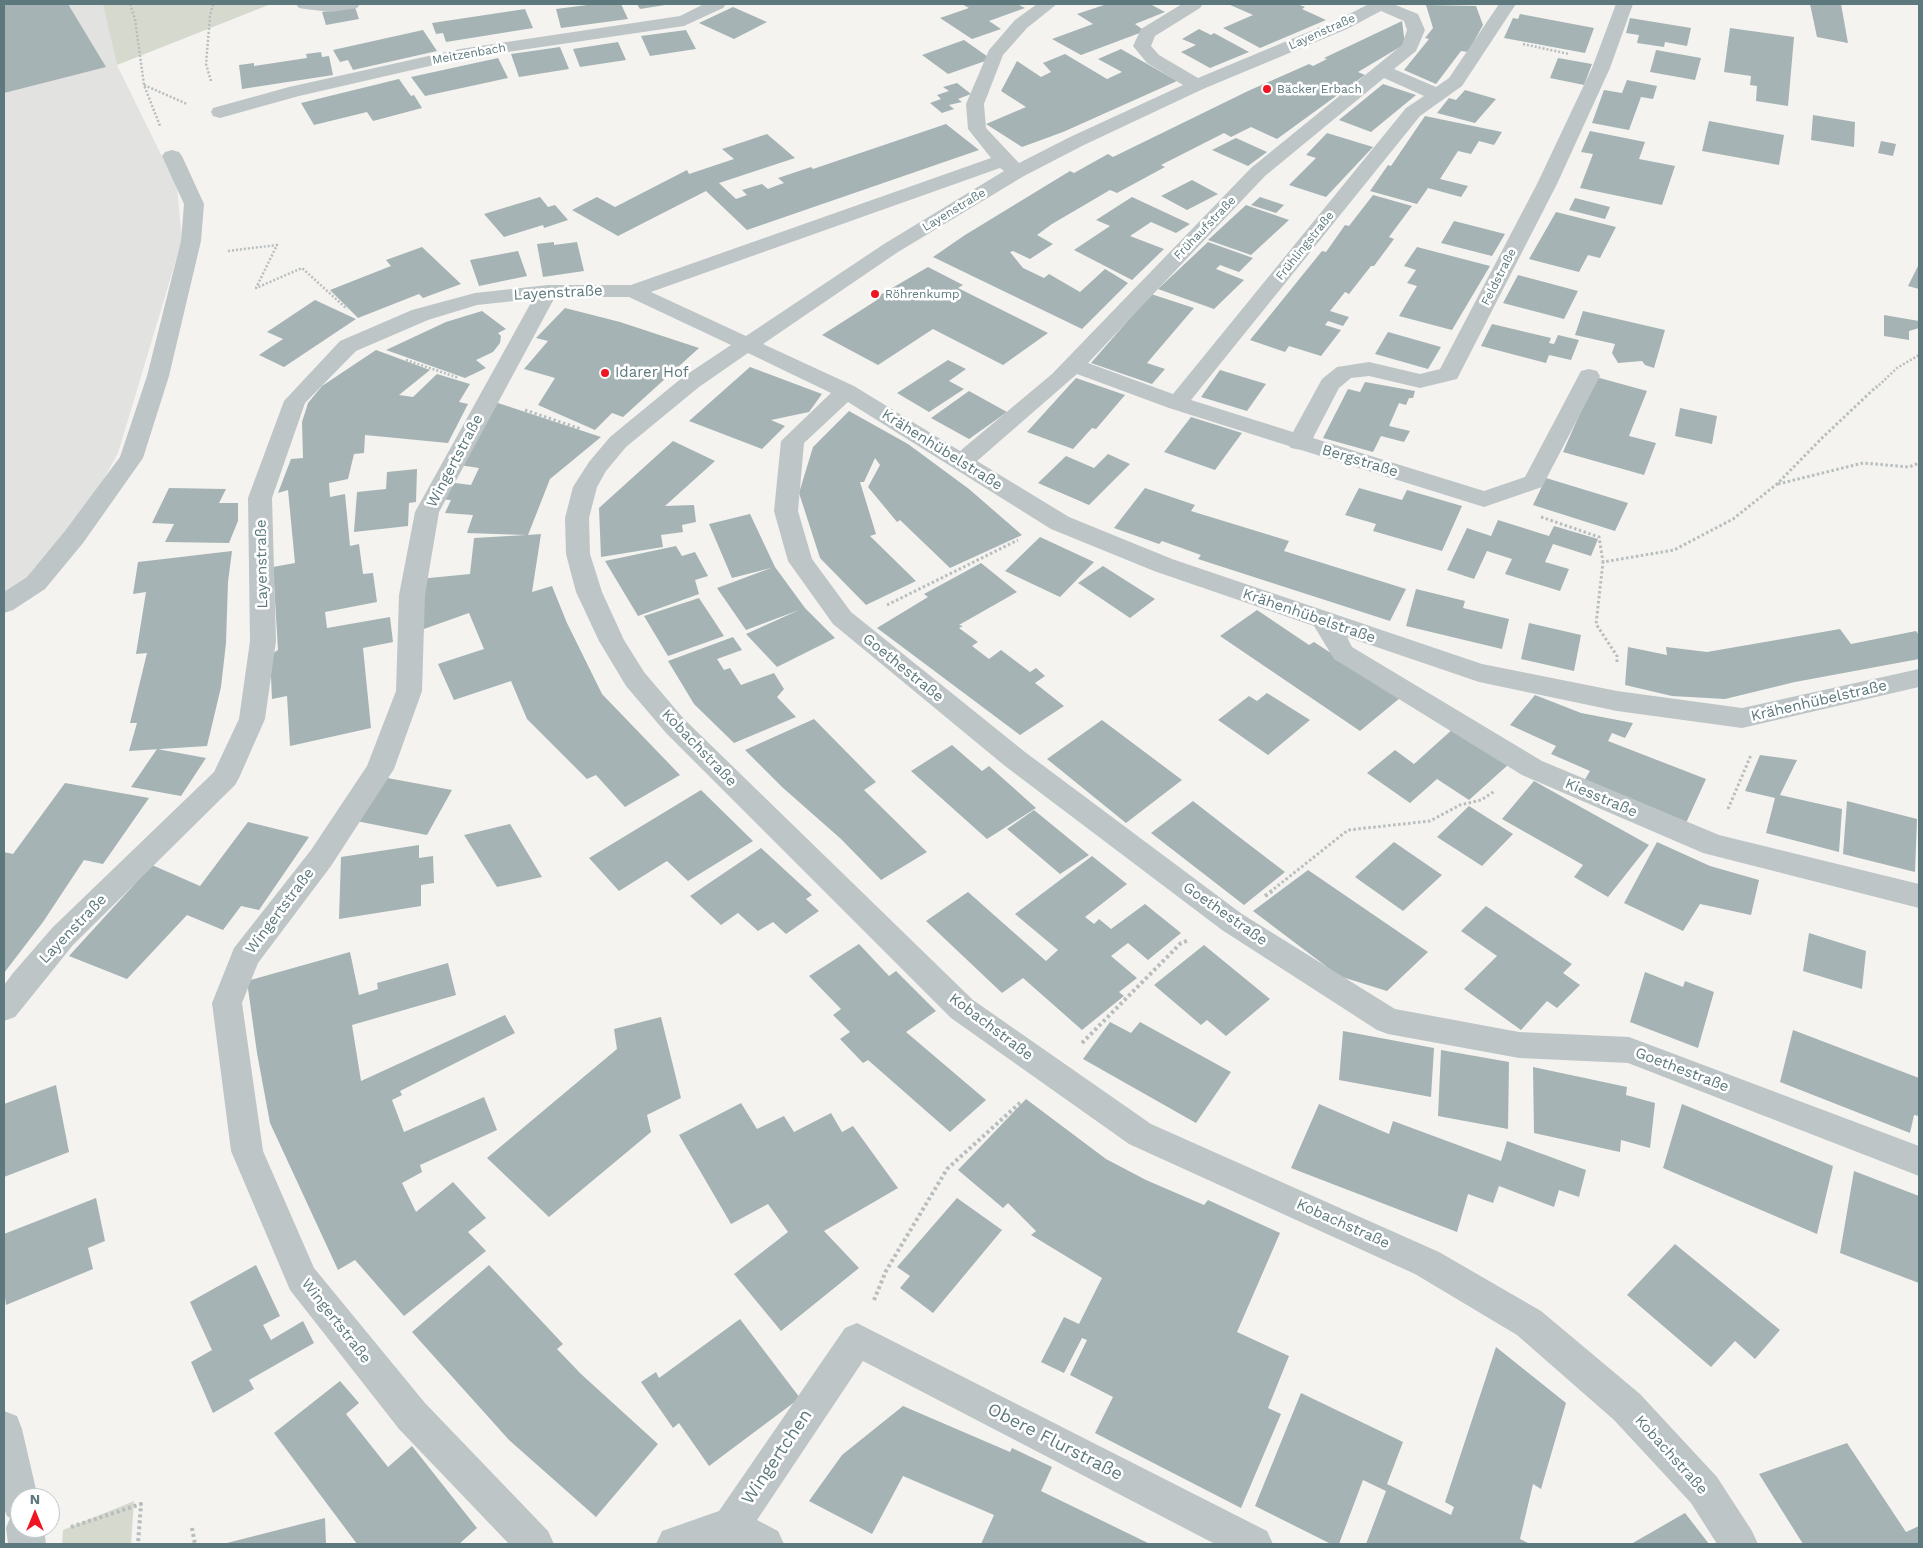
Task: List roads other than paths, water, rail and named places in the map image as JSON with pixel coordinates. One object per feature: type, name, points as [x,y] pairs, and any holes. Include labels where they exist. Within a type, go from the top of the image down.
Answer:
[{"type":"street","points":[[305,4],[331,7],[351,4]]},
{"type":"street","name":"Meitzenbach","points":[[220,112],[294,91],[460,54],[684,21],[717,4]]},
{"type":"street","points":[[1010,166],[977,129],[975,104],[995,54],[1021,24],[1048,4]]},
{"type":"street","points":[[1194,4],[1147,33],[1142,46],[1153,59],[1197,85]]},
{"type":"street","name":"Layenstraße","points":[[4,1008],[63,936],[225,778],[252,719],[263,641],[260,498],[295,401],[348,346],[420,315],[475,299],[548,291],[633,291],[1010,166],[1077,141],[1197,85],[1341,25],[1381,4]]},
{"type":"street","name":"Frühaufstraße","points":[[961,462],[1074,365],[1258,172],[1410,47],[1416,30],[1412,18],[1381,4]]},
{"type":"street","name":"Frühlingstraße","points":[[1177,403],[1413,112],[1456,82],[1507,4]]},
{"type":"street","name":"Feldstraße","points":[[1299,443],[1330,384],[1345,372],[1368,369],[1420,381],[1449,374],[1547,184],[1604,61],[1625,4]]},
{"type":"street","points":[[1382,70],[1438,95]]},
{"type":"street","points":[[4,604],[36,583],[74,536],[131,458],[158,376],[191,241],[194,204],[172,156]]},
{"type":"street","name":"Layenstraße","points":[[633,291],[747,344],[1010,166]]},
{"type":"street","name":"Wingertstraße","points":[[535,1544],[412,1416],[302,1279],[247,1151],[227,1003],[245,956],[321,858],[380,769],[409,691],[412,595],[427,512],[548,291]]},
{"type":"street","name":"Krähenhübelstraße","points":[[747,344],[846,391],[1058,521],[1163,565],[1479,673],[1617,701],[1742,718],[1919,678]]},
{"type":"street","name":"Kobachstraße","points":[[747,344],[691,382],[618,442],[596,467],[585,487],[577,518],[578,554],[589,592],[612,641],[635,679],[675,726],[962,1009],[1140,1134],[1427,1262],[1529,1323],[1627,1407],[1704,1490],[1739,1544]]},
{"type":"street","name":"Bergstraße","points":[[1074,365],[1177,403],[1299,443],[1484,498],[1534,482],[1589,376]]},
{"type":"street","name":"Goethestraße","points":[[846,391],[793,441],[786,512],[800,561],[848,624],[1015,759],[1232,922],[1388,1021],[1519,1045],[1629,1050],[1919,1161]]},
{"type":"street","name":"Kiesstraße","points":[[1324,621],[1343,654],[1532,768],[1713,846],[1919,896]]},
{"type":"street","name":"Wingertchen","points":[[731,1526],[856,1340]]},
{"type":"street","name":"Obere Flurstraße","points":[[856,1340],[1254,1544]]},
{"type":"street","points":[[4,1429],[17,1488]]},
{"type":"street","points":[[676,1544],[731,1526],[765,1544]]},
{"type":"place","name":"Bäcker Erbach","points":[[1267,89]]},
{"type":"place","name":"Röhrenkump","points":[[875,294]]},
{"type":"place","name":"Idarer Hof","points":[[605,373]]}]
